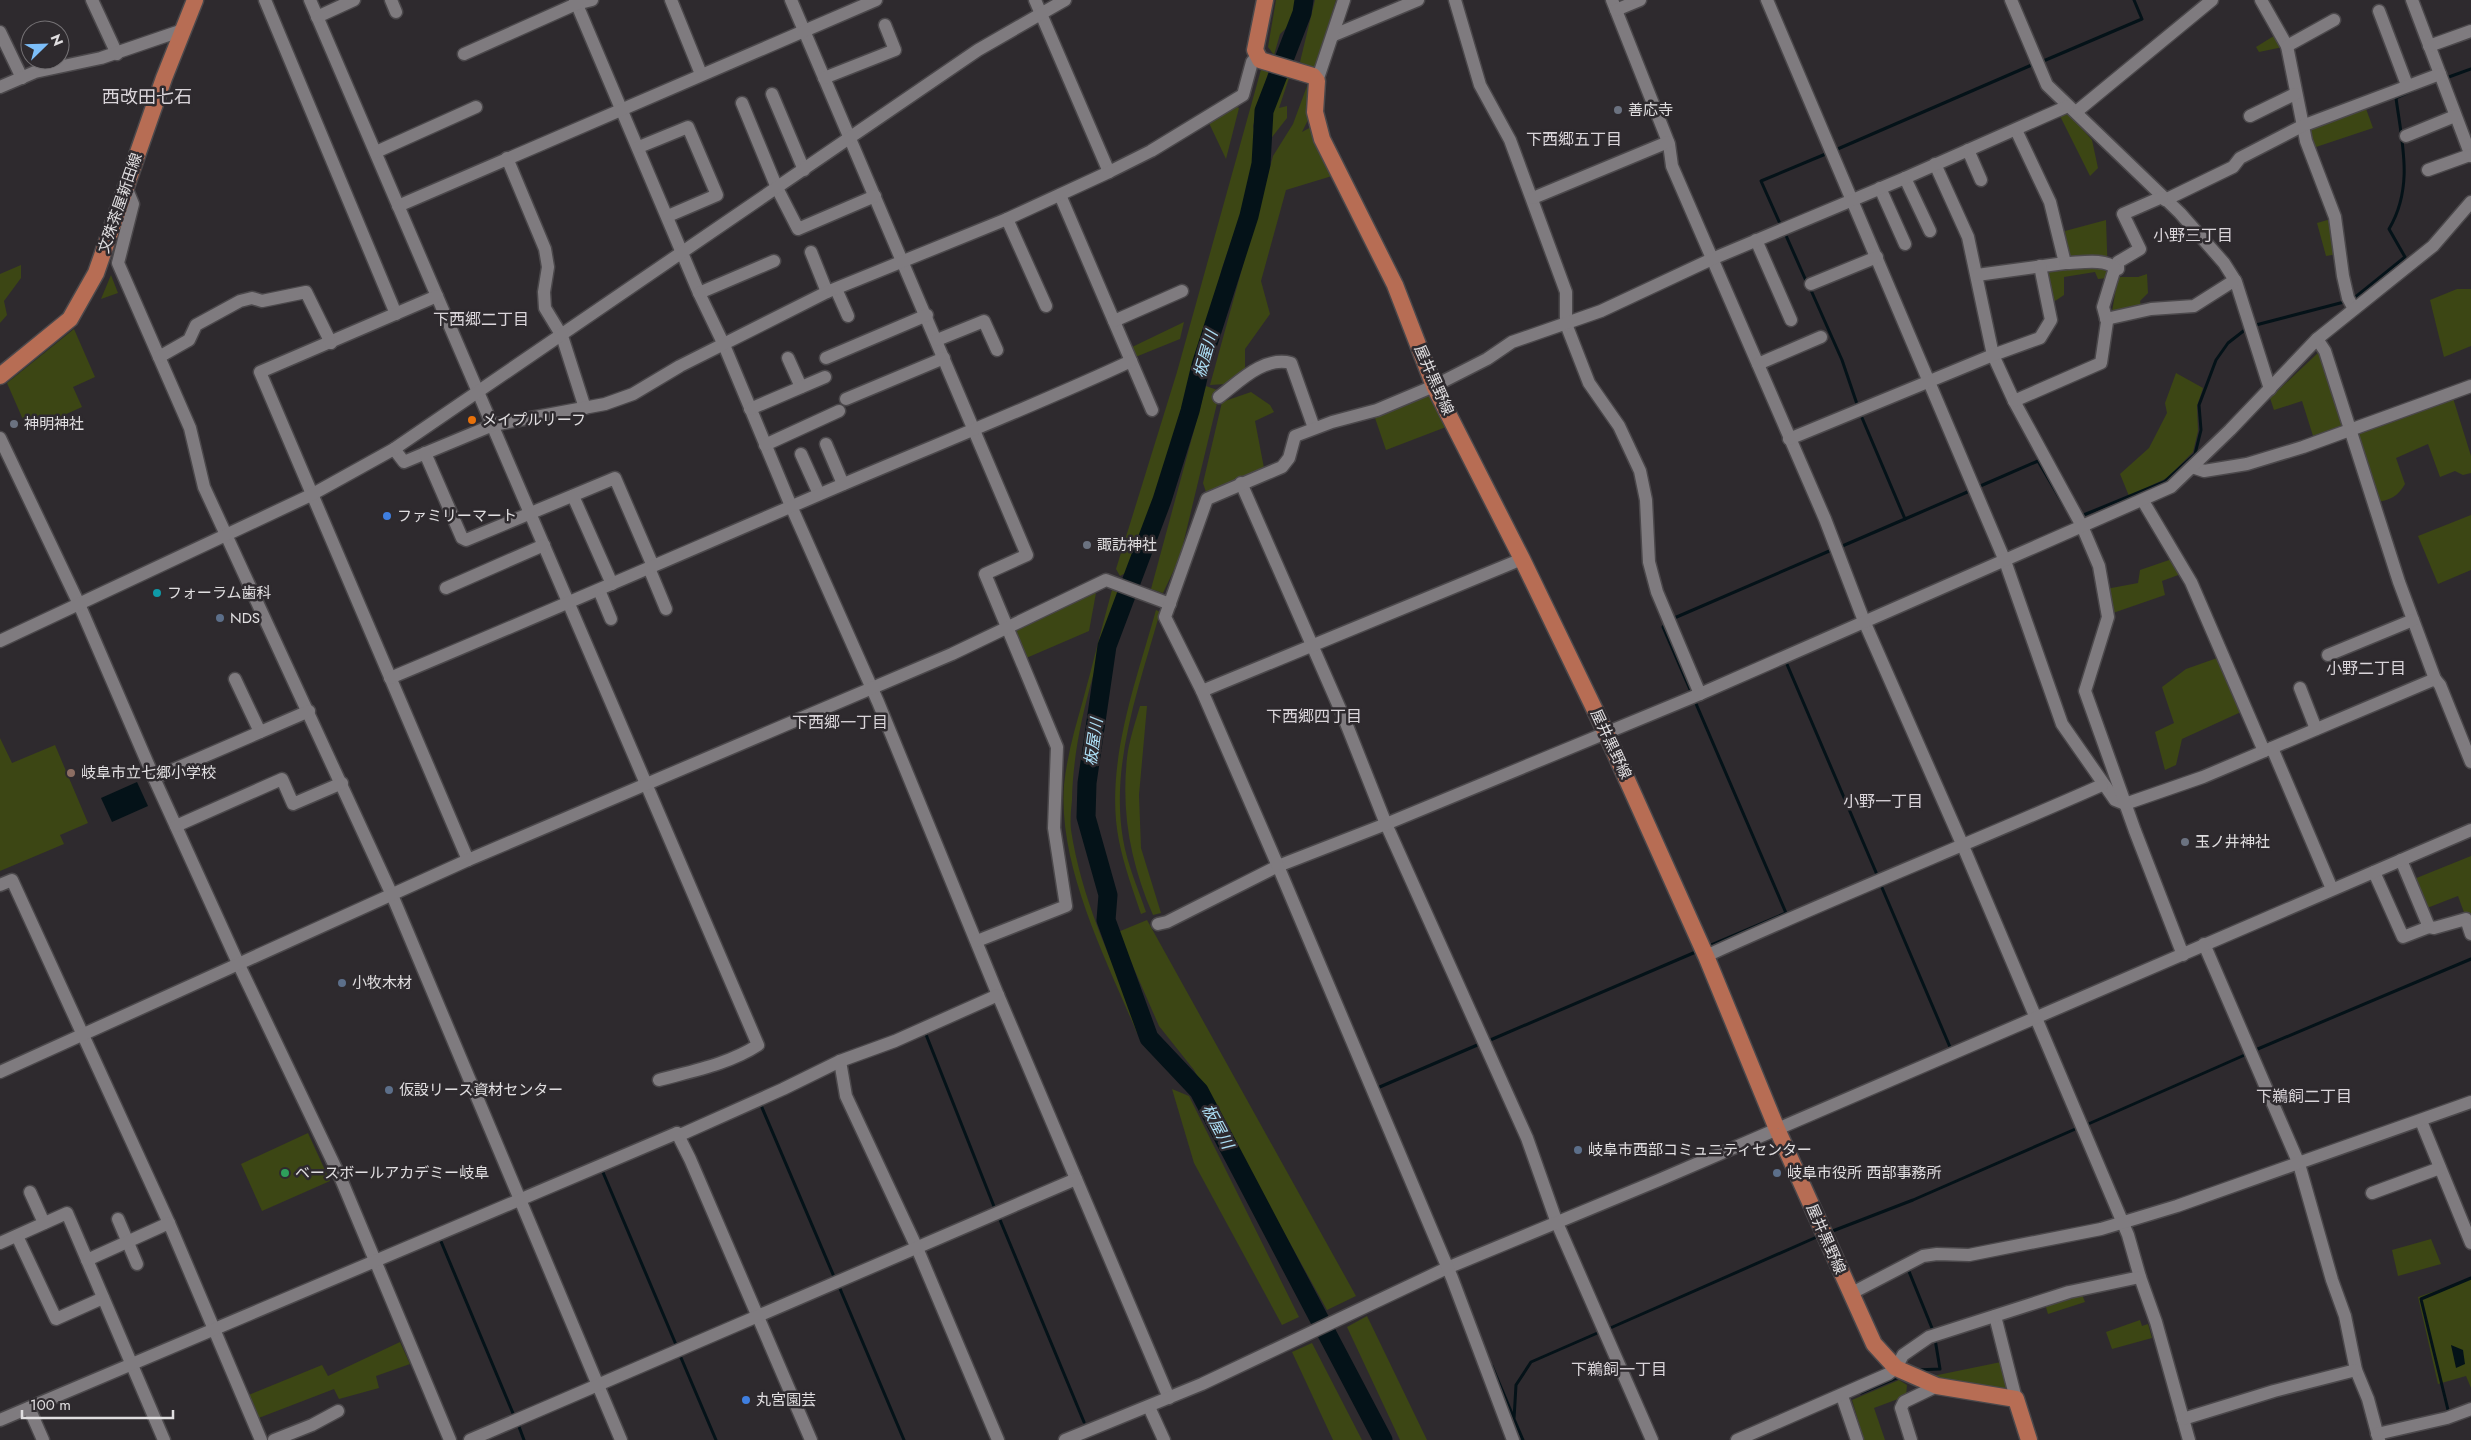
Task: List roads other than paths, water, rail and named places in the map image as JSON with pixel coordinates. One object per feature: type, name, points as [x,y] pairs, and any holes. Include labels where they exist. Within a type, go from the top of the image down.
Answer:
[{"type":"main road","name":"文殊茶屋新田線","points":[[0,376],[70,319],[96,273],[182,30],[195,0]]},
{"type":"main road","points":[[1265,0],[1255,50],[1258,59],[1315,79]]},
{"type":"main road","name":"屋井黒野線","points":[[1315,79],[1315,112],[1322,139],[1395,286],[1434,386],[1522,559],[1606,733],[1706,956],[1777,1129],[1874,1344],[1896,1368],[1937,1386],[2016,1399]]},
{"type":"main road","points":[[2016,1399],[2029,1440]]},
{"type":"street","points":[[92,0],[116,54]]},
{"type":"street","points":[[265,0],[396,314]]},
{"type":"street","points":[[310,0],[758,1044],[745,1053],[702,1069],[659,1080]]},
{"type":"street","points":[[317,17],[354,0]]},
{"type":"street","points":[[391,0],[396,12]]},
{"type":"street","points":[[464,54],[576,2],[592,0]]},
{"type":"street","points":[[671,0],[701,74]]},
{"type":"street","points":[[791,0],[904,261],[1027,555],[986,574],[1006,628],[1057,747],[1054,828],[1066,906],[977,941]]},
{"type":"street","points":[[398,206],[876,0]]},
{"type":"street","points":[[1035,0],[1109,172]]},
{"type":"street","points":[[0,641],[311,496],[394,449],[978,50],[1065,0]]},
{"type":"street","points":[[1315,79],[1334,35],[1344,0]]},
{"type":"street","points":[[1334,35],[1418,0]]},
{"type":"street","points":[[1455,0],[1480,85],[1510,140],[1533,198],[1566,292],[1566,324],[1589,382],[1624,435],[1640,471],[1646,500],[1648,562],[1657,592],[1700,694]]},
{"type":"street","points":[[1640,0],[1614,5],[1668,142],[1672,166],[1825,520],[1864,620],[1963,846],[2122,1223],[2156,1322],[2189,1440]]},
{"type":"street","points":[[1767,0],[2005,561],[2062,724],[2102,785],[2115,800],[2125,804],[2204,777],[2435,679]]},
{"type":"street","points":[[2011,0],[2047,85],[2204,239],[2235,280],[2270,389]]},
{"type":"street","points":[[1513,1440],[1447,1268],[1278,866],[1202,691],[1165,617],[1166,603],[1207,499],[1241,483],[1251,482],[1282,467],[1289,458],[1294,436],[1314,428],[1377,410],[1434,386],[1487,359],[1512,342],[1601,311],[1756,240],[2016,130],[2072,109],[2212,0]]},
{"type":"street","points":[[2261,0],[2288,46],[2302,126],[2335,218],[2346,291],[2350,304],[2354,309]]},
{"type":"street","points":[[2412,0],[2471,155],[2428,170]]},
{"type":"street","points":[[576,2],[699,293],[724,345],[791,506],[871,689],[1169,1398]]},
{"type":"street","points":[[2379,11],[2407,85]]},
{"type":"street","points":[[2288,46],[2334,20]]},
{"type":"street","points":[[824,78],[895,50],[885,25]]},
{"type":"street","points":[[0,87],[35,72],[116,54],[182,30]]},
{"type":"street","points":[[2429,46],[2471,30]]},
{"type":"street","points":[[0,32],[22,78]]},
{"type":"street","points":[[394,449],[404,462],[493,425],[585,408],[633,394],[680,366],[832,290],[1060,195],[1151,151],[1243,95],[1252,62],[1258,59]]},
{"type":"street","points":[[2014,401],[2101,363],[2106,319],[2103,307],[2115,268],[2118,269],[2118,262],[2140,249],[2123,214],[2164,199],[2233,167],[2240,158],[2302,126],[2440,74]]},
{"type":"street","points":[[772,94],[804,170]]},
{"type":"street","points":[[2250,116],[2295,94]]},
{"type":"street","points":[[742,103],[777,188],[798,229],[875,196]]},
{"type":"street","points":[[376,152],[476,107]]},
{"type":"street","points":[[2406,136],[2455,116]]},
{"type":"street","points":[[638,147],[688,127],[717,195],[668,216]]},
{"type":"street","points":[[2016,130],[2050,202],[2065,263]]},
{"type":"street","points":[[1533,198],[1668,142]]},
{"type":"street","points":[[1968,150],[1981,180]]},
{"type":"street","points":[[506,158],[545,249],[548,267],[544,292],[546,308],[562,336],[585,408]]},
{"type":"street","points":[[1935,164],[1968,237],[1993,355],[2014,401],[2082,526],[2098,566],[2108,617],[2085,691],[2125,804],[2183,955]]},
{"type":"street","points":[[1905,178],[1930,231]]},
{"type":"street","points":[[126,187],[133,204],[118,263],[190,428],[204,488],[224,536],[309,711],[392,895],[621,1440]]},
{"type":"street","points":[[1880,188],[1904,244]]},
{"type":"street","points":[[1060,195],[1152,410]]},
{"type":"street","points":[[1158,924],[1167,922],[1278,866],[1386,824],[1700,694],[1864,620],[2005,561],[2171,487],[2270,389],[2317,339],[2433,246],[2471,202]]},
{"type":"street","points":[[1007,218],[1046,306]]},
{"type":"street","points":[[1756,240],[1791,320]]},
{"type":"street","points":[[810,252],[848,316]]},
{"type":"street","points":[[1811,284],[1877,257]]},
{"type":"street","points":[[699,293],[774,261]]},
{"type":"street","points":[[1977,276],[2065,263],[2101,262],[2115,268]]},
{"type":"street","points":[[1789,438],[1993,355],[2040,338],[2051,320],[2040,266]]},
{"type":"street","points":[[2106,319],[2151,309],[2194,306],[2235,280]]},
{"type":"street","points":[[1114,321],[1182,290]]},
{"type":"street","points":[[159,357],[189,340],[196,325],[240,301],[252,298],[262,301],[306,292],[331,343]]},
{"type":"street","points":[[437,296],[260,372],[311,496],[468,860]]},
{"type":"street","points":[[826,358],[926,315]]},
{"type":"street","points":[[937,340],[984,321],[997,350]]},
{"type":"street","points":[[1758,364],[1822,337]]},
{"type":"street","points":[[2317,339],[2325,352],[2349,430],[2413,620],[2435,679],[2440,685],[2471,762]]},
{"type":"street","points":[[788,358],[801,387]]},
{"type":"street","points":[[846,399],[944,358]]},
{"type":"street","points":[[390,678],[570,603],[819,494],[1056,397],[1131,361]]},
{"type":"street","points":[[1219,397],[1250,372],[1275,362],[1291,363],[1314,428]]},
{"type":"street","points":[[750,409],[825,377]]},
{"type":"street","points":[[2192,466],[2204,471],[2247,464],[2471,386]]},
{"type":"street","points":[[765,445],[839,411]]},
{"type":"street","points":[[0,438],[79,604],[154,778],[238,963],[341,1179],[450,1440]]},
{"type":"street","points":[[826,444],[843,484]]},
{"type":"street","points":[[425,453],[462,538],[466,540],[615,478],[666,609]]},
{"type":"street","points":[[801,454],[819,494]]},
{"type":"street","points":[[1241,483],[1312,645],[1386,824],[1527,1138],[1557,1222],[1652,1440]]},
{"type":"street","points":[[573,496],[612,584]]},
{"type":"street","points":[[2143,501],[2191,582],[2332,889]]},
{"type":"street","points":[[446,588],[544,544]]},
{"type":"street","points":[[1202,691],[1522,559]]},
{"type":"street","points":[[0,1072],[468,860],[871,689],[1106,580],[1166,603]]},
{"type":"street","points":[[599,590],[611,619]]},
{"type":"street","points":[[2328,655],[2413,620]]},
{"type":"street","points":[[236,679],[260,732]]},
{"type":"street","points":[[2300,688],[2316,730]]},
{"type":"street","points":[[154,778],[309,711]]},
{"type":"street","points":[[176,826],[282,779],[293,804],[342,783]]},
{"type":"street","points":[[1706,956],[1796,915],[1963,846],[2102,785]]},
{"type":"street","points":[[1065,1440],[1169,1398],[1364,1305],[1447,1268],[2035,1019],[2183,955],[2204,944],[2471,830]]},
{"type":"street","points":[[2401,860],[2429,927]]},
{"type":"street","points":[[2374,872],[2403,937],[2429,927],[2434,928],[2466,919],[2471,934]]},
{"type":"street","points":[[0,885],[12,880],[48,956],[169,1223],[261,1440]]},
{"type":"street","points":[[2204,944],[2299,1164],[2332,1280],[2345,1316],[2356,1370],[2378,1437],[2447,1418],[2471,1409]]},
{"type":"street","points":[[0,1420],[677,1133],[680,1135],[783,1090],[840,1061],[910,1035],[998,995]]},
{"type":"street","points":[[840,1061],[846,1096],[917,1248],[998,1440]]},
{"type":"street","points":[[1850,1294],[1922,1256],[1938,1254],[1969,1255],[2061,1239],[2122,1223],[2299,1164],[2471,1102]]},
{"type":"street","points":[[2421,1121],[2471,1243]]},
{"type":"street","points":[[677,1133],[759,1317],[811,1440]]},
{"type":"street","points":[[2372,1193],[2440,1168]]},
{"type":"street","points":[[470,1440],[1076,1179]]},
{"type":"street","points":[[30,1192],[44,1224]]},
{"type":"street","points":[[0,1243],[67,1214],[164,1440]]},
{"type":"street","points":[[118,1219],[138,1264]]},
{"type":"street","points":[[87,1260],[169,1223]]},
{"type":"street","points":[[18,1236],[56,1319],[103,1298]]},
{"type":"street","points":[[1737,1440],[1842,1396],[1888,1374],[1896,1368],[1903,1355],[1928,1337],[2068,1292],[2140,1277]]},
{"type":"street","points":[[1995,1316],[2016,1399]]},
{"type":"street","points":[[2183,1419],[2274,1390],[2356,1370]]},
{"type":"street","points":[[1911,1440],[1901,1408],[1904,1402],[1937,1386]]},
{"type":"street","points":[[1842,1396],[1857,1440]]},
{"type":"street","points":[[1149,1407],[1164,1440]]},
{"type":"street","points":[[29,1408],[43,1440]]},
{"type":"street","points":[[274,1440],[312,1425],[338,1411]]},
{"type":"waterway","name":"板屋川","points":[[1304,0],[1302,13],[1264,111],[1261,164],[1249,216],[1201,365],[1190,411],[1162,500],[1107,646],[1087,783],[1086,817],[1108,895],[1106,920],[1149,1038],[1199,1091],[1383,1440]]},
{"type":"waterway","points":[[2041,62],[2142,19],[2134,0]]},
{"type":"waterway","points":[[1833,151],[2034,64]]},
{"type":"waterway","points":[[2446,78],[2471,69]]},
{"type":"waterway","points":[[2353,299],[2405,257],[2389,229],[2397,213],[2404,181],[2403,148],[2396,98],[2414,90]]},
{"type":"waterway","points":[[1781,226],[1761,181],[1828,153]]},
{"type":"waterway","points":[[1784,231],[1807,283]]},
{"type":"waterway","points":[[1810,288],[1842,360],[1858,407]]},
{"type":"waterway","points":[[2252,326],[2348,301]]},
{"type":"waterway","points":[[2081,516],[2164,482],[2195,454],[2201,430],[2199,405],[2216,360],[2228,343],[2246,329]]},
{"type":"waterway","points":[[1840,547],[1905,519],[1860,413]]},
{"type":"waterway","points":[[1978,487],[2038,461],[2065,507]]},
{"type":"waterway","points":[[1905,519],[1972,490]]},
{"type":"waterway","points":[[1672,619],[1834,549]]},
{"type":"waterway","points":[[1667,622],[1663,627],[1692,694]]},
{"type":"waterway","points":[[1786,662],[1878,877]]},
{"type":"waterway","points":[[1694,699],[1786,913],[1709,946]]},
{"type":"waterway","points":[[1880,883],[1950,1047]]},
{"type":"waterway","points":[[1488,1041],[1698,951]]},
{"type":"waterway","points":[[2253,1051],[2471,959]]},
{"type":"waterway","points":[[925,1032],[995,1209]]},
{"type":"waterway","points":[[1375,1089],[1482,1043]]},
{"type":"waterway","points":[[2086,1125],[2247,1054]]},
{"type":"waterway","points":[[760,1103],[835,1279]]},
{"type":"waterway","points":[[1830,1232],[1913,1200],[2080,1127]]},
{"type":"waterway","points":[[602,1170],[677,1347]]},
{"type":"waterway","points":[[998,1215],[1084,1422]]},
{"type":"waterway","points":[[1608,1329],[1819,1236]]},
{"type":"waterway","points":[[440,1239],[515,1418]]},
{"type":"waterway","points":[[1908,1269],[1934,1333]]},
{"type":"waterway","points":[[2449,1414],[2421,1299],[2471,1278]]},
{"type":"waterway","points":[[838,1284],[904,1440]]},
{"type":"waterway","points":[[1523,1440],[1514,1419],[1516,1385],[1531,1362],[1602,1331]]},
{"type":"waterway","points":[[1916,1370],[1940,1369],[1935,1339]]},
{"type":"waterway","points":[[679,1353],[716,1440]]},
{"type":"waterway","points":[[1492,1366],[1513,1416]]},
{"type":"waterway","points":[[1861,1393],[1901,1376]]},
{"type":"waterway","points":[[518,1424],[524,1440]]},
{"type":"place","name":"善応寺","points":[[1618,110]]},
{"type":"place","name":"メイプルリーフ","points":[[472,420]]},
{"type":"place","name":"神明神社","points":[[14,424]]},
{"type":"place","name":"ファミリーマート","points":[[387,516]]},
{"type":"place","name":"諏訪神社","points":[[1087,545]]},
{"type":"place","name":"フォーラム歯科","points":[[157,593]]},
{"type":"place","name":"NDS","points":[[220,618]]},
{"type":"place","name":"岐阜市立七郷小学校","points":[[71,773]]},
{"type":"place","name":"玉ノ井神社","points":[[2185,842]]},
{"type":"place","name":"小牧木材","points":[[342,983]]},
{"type":"place","name":"仮設リース資材センター","points":[[389,1090]]},
{"type":"place","name":"岐阜市西部コミュニティセンター","points":[[1578,1150]]},
{"type":"place","name":"ベースボールアカデミー岐阜","points":[[285,1173]]},
{"type":"place","name":"岐阜市役所 西部事務所","points":[[1777,1173]]},
{"type":"place","name":"丸宮園芸","points":[[746,1400]]},
{"type":"district","name":"西改田七石","points":[[147,97]]},
{"type":"district","name":"下西郷五丁目","points":[[1574,139]]},
{"type":"district","name":"小野三丁目","points":[[2193,235]]},
{"type":"district","name":"下西郷二丁目","points":[[481,319]]},
{"type":"district","name":"小野二丁目","points":[[2366,668]]},
{"type":"district","name":"下西郷四丁目","points":[[1314,716]]},
{"type":"district","name":"下西郷一丁目","points":[[840,722]]},
{"type":"district","name":"小野一丁目","points":[[1883,801]]},
{"type":"district","name":"下鵜飼二丁目","points":[[2304,1096]]},
{"type":"district","name":"下鵜飼一丁目","points":[[1619,1369]]}]
